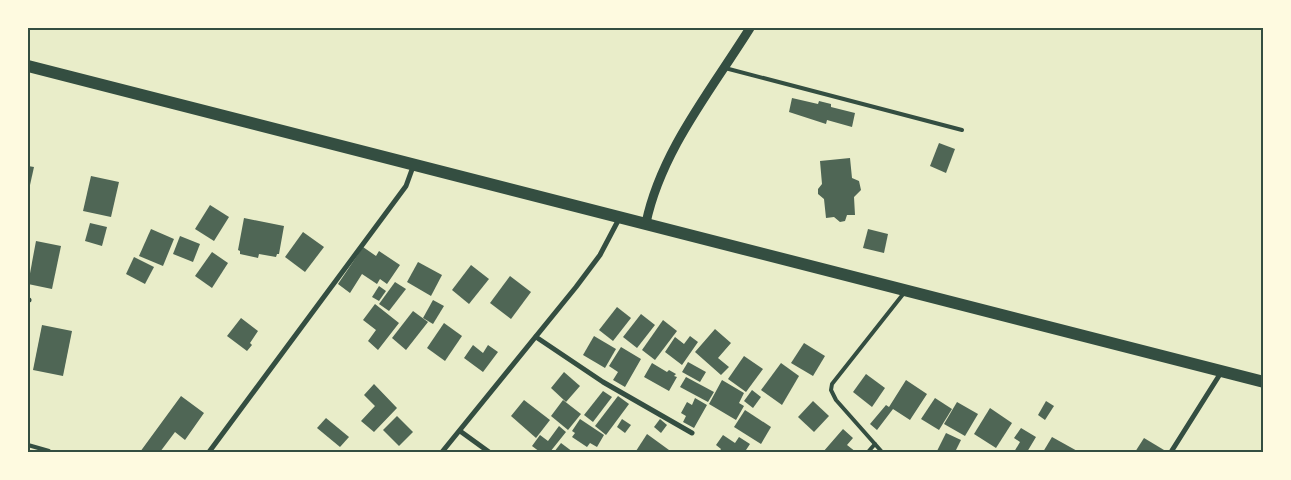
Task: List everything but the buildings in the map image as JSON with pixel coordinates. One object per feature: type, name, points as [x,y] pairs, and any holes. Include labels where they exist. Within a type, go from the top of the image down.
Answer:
[{"type":"main road","points":[[28,66],[1264,382]]},
{"type":"street","points":[[646,223],[658,179],[684,133],[750,28]]},
{"type":"street","points":[[209,452],[406,186],[414,164]]},
{"type":"street","points":[[442,452],[600,255],[620,216]]},
{"type":"street","points":[[536,337],[603,382],[692,433]]},
{"type":"street","points":[[1171,452],[1222,371]]},
{"type":"street","points":[[460,431],[489,452]]},
{"type":"lane","points":[[725,68],[962,130]]},
{"type":"lane","points":[[882,452],[836,400],[831,390],[832,384],[907,290]]},
{"type":"lane","points":[[868,452],[875,444]]},
{"type":"lane","points":[[28,445],[49,451]]}]
